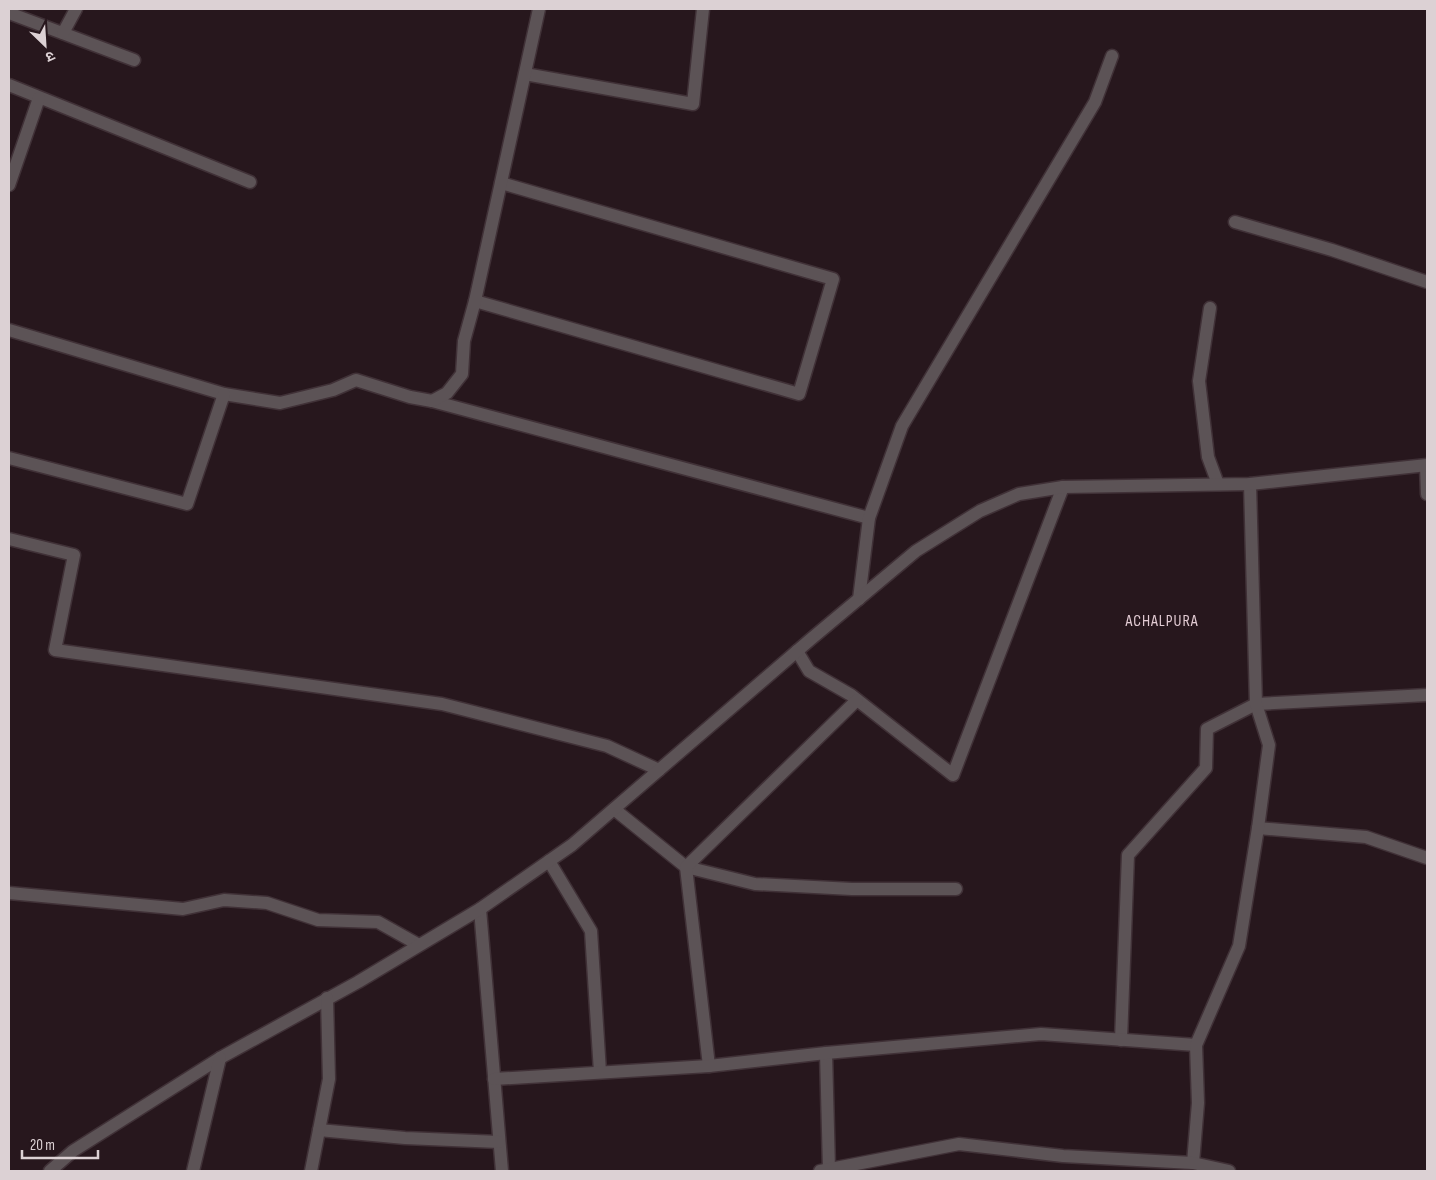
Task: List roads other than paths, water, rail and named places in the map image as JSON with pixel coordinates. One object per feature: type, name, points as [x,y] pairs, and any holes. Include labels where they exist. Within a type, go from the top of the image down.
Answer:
[{"type":"street","points":[[63,33],[76,9]]},
{"type":"street","points":[[432,401],[448,393],[462,374],[464,340],[476,301],[539,9]]},
{"type":"street","points":[[524,74],[694,104],[703,9]]},
{"type":"street","points":[[9,13],[134,60]]},
{"type":"street","points":[[859,599],[869,518],[902,426],[1095,102],[1112,56]]},
{"type":"street","points":[[9,85],[250,182]]},
{"type":"street","points":[[9,185],[39,98]]},
{"type":"street","points":[[476,301],[799,394],[833,279],[501,183]]},
{"type":"street","points":[[1234,222],[1332,250],[1427,282]]},
{"type":"street","points":[[1210,308],[1199,381],[1208,457],[1218,484]]},
{"type":"street","points":[[9,330],[224,394],[280,403],[333,390],[356,380],[410,397],[432,401],[869,518]]},
{"type":"street","points":[[9,458],[187,504],[224,394]]},
{"type":"street","points":[[50,1171],[73,1151],[220,1058],[480,909],[572,845],[916,551],[980,511],[1019,494],[1063,488],[1250,484],[1427,465],[1427,494]]},
{"type":"street","points":[[1193,1163],[1198,1103],[1196,1045],[1239,946],[1269,745],[1256,704],[1250,484]]},
{"type":"street","points":[[797,651],[809,671],[857,700],[953,775],[1063,488]]},
{"type":"street","points":[[9,539],[74,555],[55,650],[442,704],[607,746],[659,770]]},
{"type":"street","points":[[1121,1040],[1128,856],[1206,768],[1207,729],[1256,704],[1427,695]]},
{"type":"street","points":[[686,867],[857,700]]},
{"type":"street","points":[[614,809],[686,867],[755,884],[852,888],[956,889]]},
{"type":"street","points":[[1258,828],[1366,837],[1427,858]]},
{"type":"street","points":[[549,861],[591,931],[600,1072]]},
{"type":"street","points":[[686,867],[709,1066]]},
{"type":"street","points":[[9,894],[183,909],[224,900],[267,903],[318,920],[378,922],[419,945]]},
{"type":"street","points":[[480,909],[502,1171]]},
{"type":"street","points":[[311,1171],[329,1080],[327,998]]},
{"type":"street","points":[[494,1079],[709,1066],[826,1053],[1041,1034],[1196,1045]]},
{"type":"street","points":[[826,1053],[825,1170],[959,1144],[1063,1156],[1193,1163],[1229,1171]]},
{"type":"street","points":[[193,1171],[220,1058]]},
{"type":"street","points":[[319,1130],[405,1138],[499,1142]]},
{"type":"district","name":"ACHALPURA","points":[[1162,621]]}]
